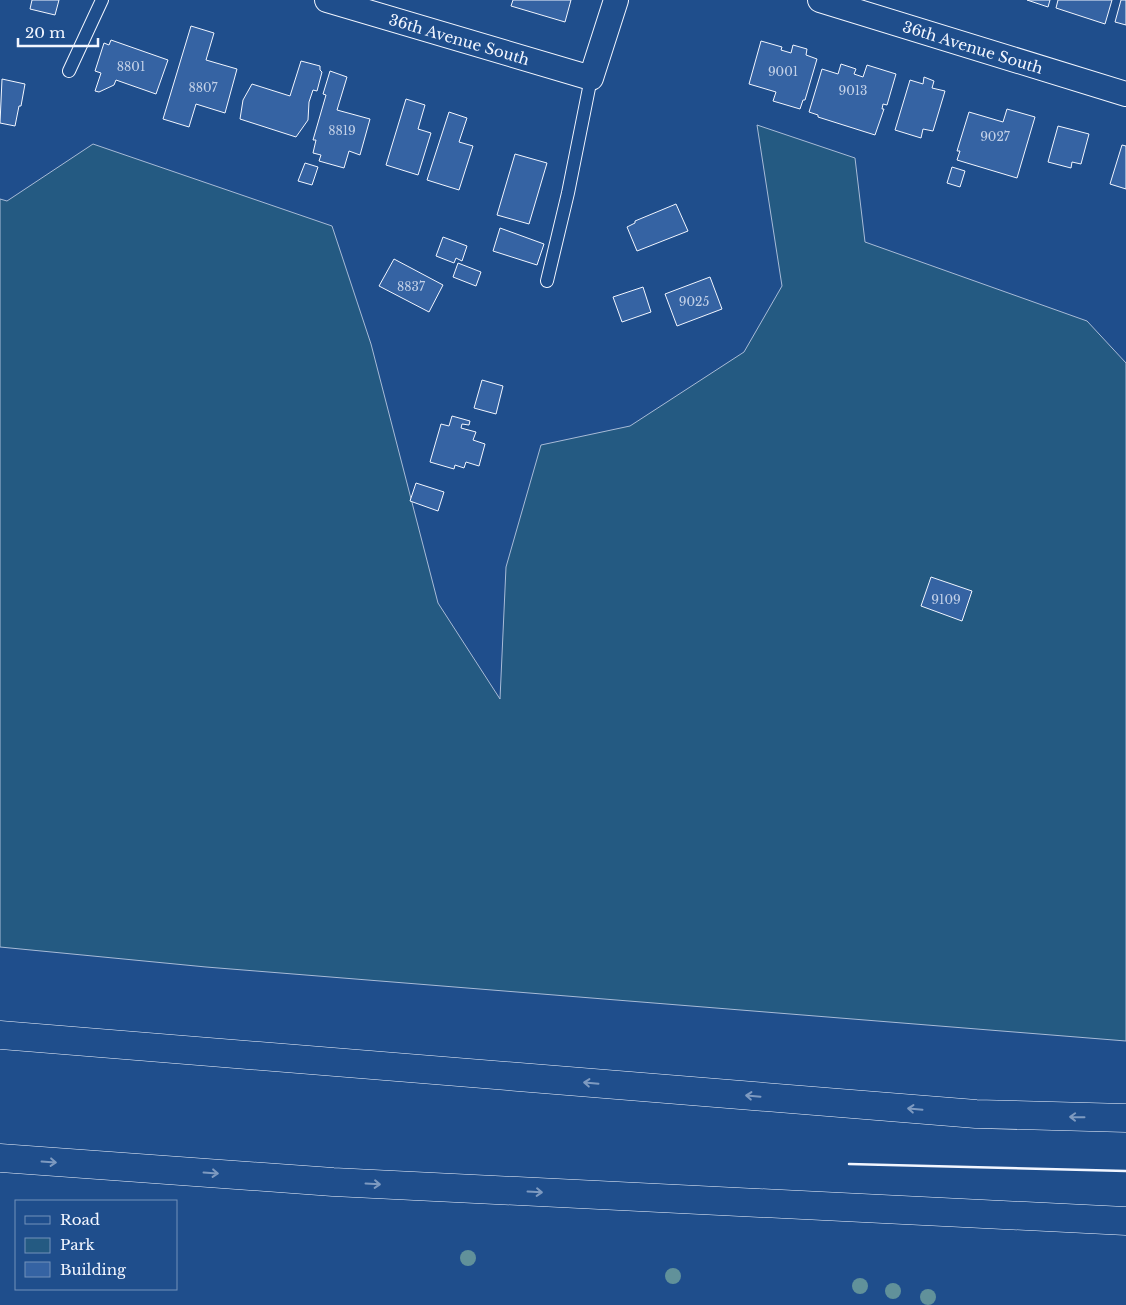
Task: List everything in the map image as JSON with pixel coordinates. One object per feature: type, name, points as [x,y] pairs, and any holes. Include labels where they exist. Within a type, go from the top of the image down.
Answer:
[{"type":"highway","points":[[0,1035],[976,1114],[1126,1118]]},
{"type":"highway","points":[[0,1158],[333,1182],[1126,1222]]},
{"type":"street","name":"36th Avenue South","points":[[327,0],[591,78]]},
{"type":"street","points":[[591,78],[616,0]]},
{"type":"street","name":"36th Avenue South","points":[[820,0],[1126,94]]},
{"type":"lane","points":[[69,71],[102,0]]},
{"type":"lane","points":[[547,281],[568,193],[591,78]]},
{"type":"green space","points":[[757,125],[855,158],[865,242],[1087,321],[1126,363],[1126,1041],[206,967],[0,947],[0,199],[7,201],[93,144],[332,226],[371,344],[438,603],[500,699],[506,567],[541,445],[630,426],[744,352],[782,286]]},
{"type":"building","points":[[32,0],[59,0],[55,15],[30,9]]},
{"type":"building","points":[[513,0],[571,0],[565,22],[511,6]]},
{"type":"building","points":[[1027,0],[1050,0],[1048,7]]},
{"type":"building","points":[[1058,0],[1112,0],[1105,24],[1056,8]]},
{"type":"building","points":[[1121,0],[1126,0],[1126,25],[1115,22]]},
{"type":"building","points":[[191,26],[214,33],[206,60],[237,69],[225,113],[196,104],[189,127],[163,119]]},
{"type":"building","points":[[111,40],[168,60],[156,94],[116,80],[114,85],[99,92],[95,91],[101,73],[95,71],[104,43],[109,45]]},
{"type":"building","points":[[761,41],[782,47],[781,50],[791,53],[793,45],[807,49],[806,55],[817,59],[805,100],[803,100],[800,109],[773,101],[776,92],[749,84]]},
{"type":"building","points":[[301,61],[320,66],[322,72],[317,91],[313,90],[309,102],[308,120],[296,137],[240,119],[243,100],[252,84],[290,96]]},
{"type":"building","points":[[841,64],[856,69],[854,74],[863,77],[867,65],[896,74],[887,105],[883,104],[882,109],[884,109],[875,135],[818,117],[818,115],[809,112],[822,69],[838,74]]},
{"type":"building","points":[[330,71],[347,77],[337,110],[370,119],[360,155],[349,151],[344,168],[319,161],[321,155],[313,153],[316,140],[313,140],[326,95],[323,94]]},
{"type":"building","points":[[924,77],[934,81],[932,88],[945,91],[933,131],[923,129],[921,138],[895,130],[910,80],[923,84]]},
{"type":"building","points":[[2,79],[25,84],[15,126],[0,123]]},
{"type":"building","points":[[406,99],[425,105],[418,129],[431,133],[418,175],[386,165]]},
{"type":"building","points":[[1007,109],[1035,117],[1017,178],[957,160],[960,151],[957,151],[969,112],[1003,122]]},
{"type":"building","points":[[449,112],[467,118],[459,142],[473,146],[459,190],[427,180]]},
{"type":"building","points":[[1058,126],[1089,134],[1081,164],[1072,162],[1071,168],[1048,162]]},
{"type":"building","points":[[1122,145],[1126,146],[1126,189],[1110,184]]},
{"type":"building","points":[[515,154],[547,163],[529,224],[497,215]]},
{"type":"building","points":[[305,163],[318,167],[312,185],[298,181]]},
{"type":"building","points":[[952,167],[965,171],[960,187],[947,183]]},
{"type":"building","points":[[676,204],[688,231],[637,251],[627,227],[635,223],[635,221]]},
{"type":"building","points":[[500,228],[544,244],[537,265],[493,251]]},
{"type":"building","points":[[443,237],[467,246],[462,261],[456,258],[454,263],[436,256]]},
{"type":"building","points":[[394,259],[443,285],[429,312],[379,286]]},
{"type":"building","points":[[458,263],[481,272],[476,286],[453,277]]},
{"type":"building","points":[[710,277],[722,309],[677,326],[665,294]]},
{"type":"building","points":[[643,287],[651,312],[622,322],[613,297]]},
{"type":"building","points":[[482,380],[503,386],[496,414],[474,408]]},
{"type":"building","points":[[452,416],[470,421],[469,425],[462,424],[461,428],[476,432],[473,440],[485,444],[479,466],[466,462],[464,468],[455,465],[454,469],[430,462],[441,424],[449,426]]},
{"type":"building","points":[[416,483],[444,492],[438,511],[410,501]]},
{"type":"building","points":[[931,577],[972,591],[962,621],[921,606]]},
{"type":"wall","points":[[849,1164],[1126,1171]]}]
